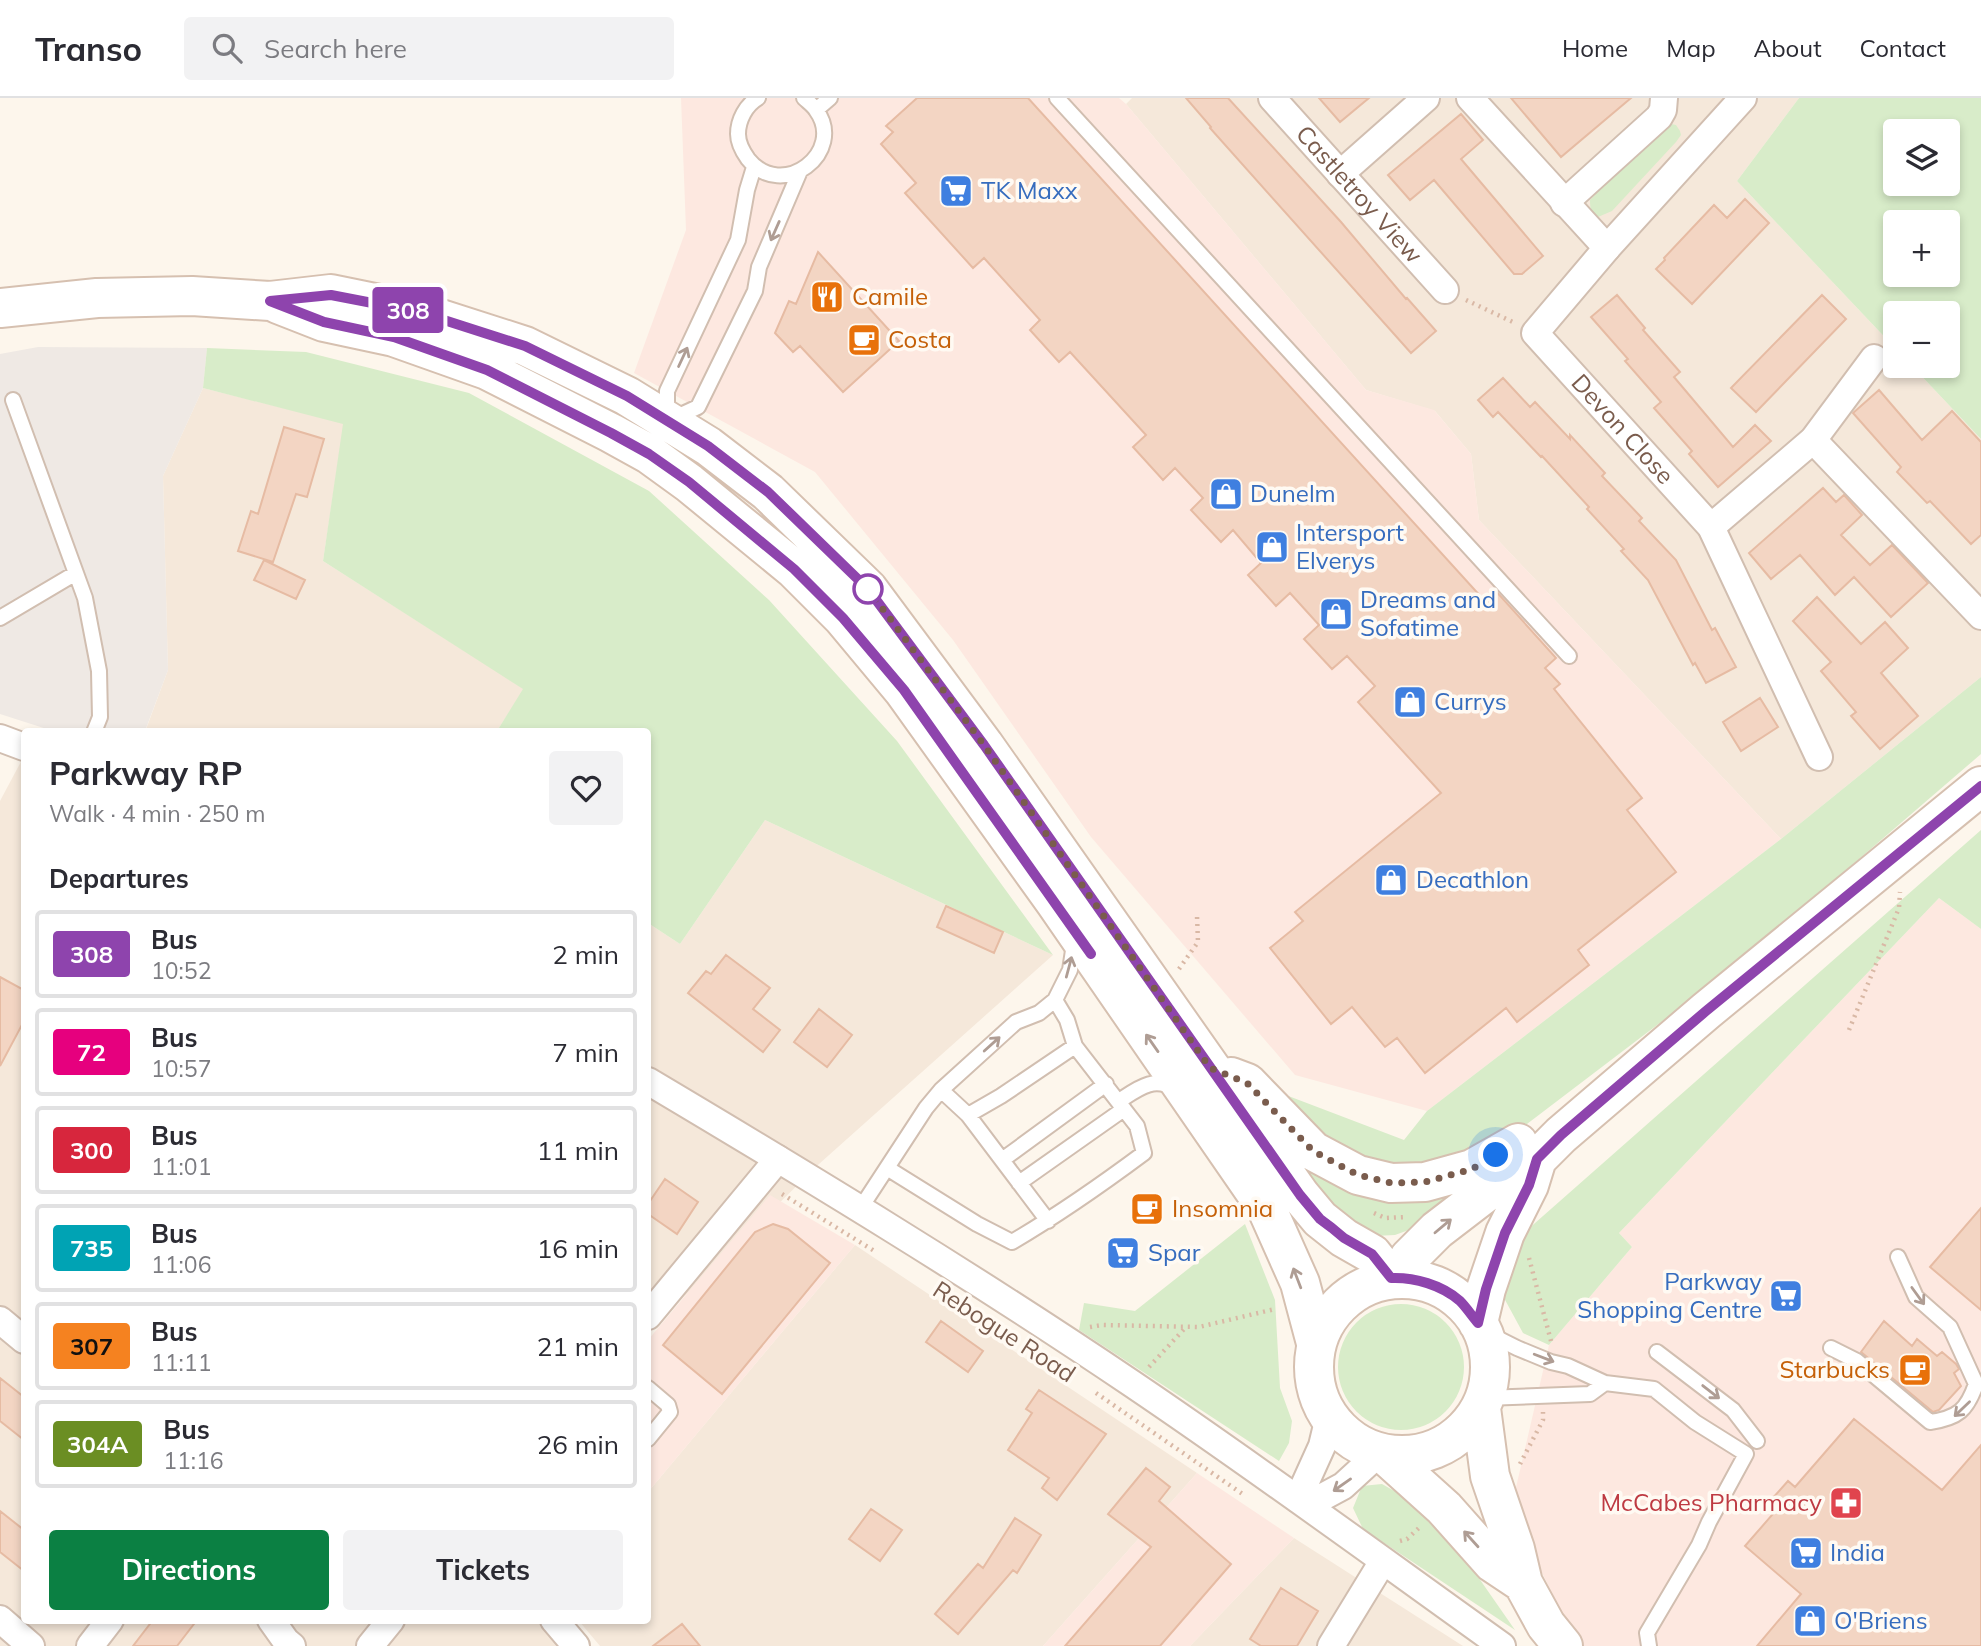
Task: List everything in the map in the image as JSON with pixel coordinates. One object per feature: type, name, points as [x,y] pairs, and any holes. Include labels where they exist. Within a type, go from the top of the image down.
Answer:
[{"type":"main road","points":[[0,308],[97,298],[192,296],[270,301],[331,295],[419,312],[525,346],[627,396],[689,482],[794,569],[843,618],[904,690],[1076,932],[1267,1209],[1300,1283],[1316,1343]]},
{"type":"main road","points":[[658,438],[708,446],[768,492],[868,589],[984,745],[1300,1195],[1320,1219],[1372,1254],[1396,1278]]},
{"type":"main road","points":[[1396,1278],[1409,1258],[1437,1230],[1549,1147],[1706,1011],[1981,786]]},
{"type":"main road","points":[[1210,1068],[1247,1083],[1313,1151],[1358,1175],[1391,1183],[1425,1182],[1472,1169],[1520,1142],[1549,1147]]},
{"type":"main road","points":[[1481,1327],[1486,1289],[1505,1233],[1549,1147]]},
{"type":"main road","points":[[1396,1278],[1431,1284],[1458,1299],[1481,1327],[1489,1353],[1490,1376],[1483,1403],[1467,1427],[1450,1442],[1430,1451],[1407,1456],[1382,1453],[1351,1440],[1329,1417],[1317,1394],[1313,1368],[1316,1343],[1327,1319],[1344,1299],[1366,1286],[1396,1278]]},
{"type":"main road","points":[[1483,1403],[1490,1476],[1515,1549],[1523,1583],[1546,1625],[1563,1646]]},
{"type":"main road","points":[[1382,1453],[1444,1508],[1493,1563],[1523,1583]]},
{"type":"street","name":"Castletroy View","points":[[1272,98],[1445,290]]},
{"type":"street","points":[[1340,174],[1426,98]]},
{"type":"street","points":[[1470,98],[1607,248]]},
{"type":"street","points":[[1564,203],[1659,117],[1664,98]]},
{"type":"street","points":[[1535,333],[1607,248],[1743,98]]},
{"type":"street","name":"Devon Close","points":[[1535,333],[1711,527],[1819,757]]},
{"type":"street","points":[[1711,527],[1813,440],[1874,358]]},
{"type":"street","points":[[1813,440],[1981,616]]},
{"type":"street","points":[[0,738],[21,746]]},
{"type":"street","name":"Rebogue Road","points":[[651,1083],[860,1209],[1132,1384],[1297,1499],[1390,1552],[1502,1646]]},
{"type":"street","points":[[651,1312],[778,1158]]},
{"type":"street","points":[[0,1320],[21,1338]]},
{"type":"street","points":[[1329,1417],[1322,1446],[1297,1499],[1317,1500],[1343,1486],[1382,1453]]},
{"type":"street","points":[[1332,1646],[1390,1552]]},
{"type":"street","points":[[0,1619],[31,1646]]},
{"type":"street","points":[[90,1646],[107,1624]]},
{"type":"street","points":[[274,1624],[292,1646]]},
{"type":"street","points":[[370,1646],[388,1624]]},
{"type":"street","points":[[557,1624],[576,1646]]},
{"type":"lane","points":[[758,98],[741,117],[738,135],[743,152],[754,167],[771,175],[785,176],[800,172],[811,163],[820,151],[824,137],[816,110],[804,98]]},
{"type":"lane","points":[[816,110],[830,98]]},
{"type":"lane","points":[[1057,98],[1569,656]]},
{"type":"lane","points":[[658,438],[667,391],[738,240],[754,167]]},
{"type":"lane","points":[[658,438],[698,407],[755,292],[759,267],[800,172]]},
{"type":"lane","points":[[13,400],[85,598],[99,671],[100,717],[96,728]]},
{"type":"lane","points":[[0,618],[76,573]]},
{"type":"lane","points":[[860,1209],[926,1108],[942,1090],[1016,1022],[1039,1013],[1055,1000],[1070,970],[1076,932]]},
{"type":"lane","points":[[887,1168],[977,1224],[1012,1242],[1093,1191],[1144,1153],[1137,1126],[1075,1046],[1067,1020],[1055,1000]]},
{"type":"lane","points":[[968,1115],[1075,1046]]},
{"type":"lane","points":[[1019,1183],[1149,1083],[1170,1086],[1198,1109]]},
{"type":"lane","points":[[1002,1160],[1106,1084]]},
{"type":"lane","points":[[942,1090],[968,1115],[1048,1221]]},
{"type":"lane","points":[[1831,1348],[1857,1361],[1930,1422],[1953,1417],[1969,1404],[1976,1384],[1966,1360],[1950,1327],[1916,1297],[1898,1257]]},
{"type":"lane","points":[[1481,1327],[1517,1348],[1568,1366],[1605,1383],[1654,1388],[1695,1422],[1746,1454],[1699,1545],[1647,1633],[1648,1646]]},
{"type":"lane","points":[[1657,1352],[1733,1410],[1757,1440]]},
{"type":"lane","points":[[1483,1403],[1590,1394],[1605,1383]]},
{"type":"lane","points":[[651,1391],[668,1405],[670,1412],[651,1435]]},
{"type":"path","points":[[1445,290],[1535,333]]},
{"type":"path","points":[[1849,1030],[1899,908],[1900,891]]},
{"type":"path","points":[[1159,995],[1198,942],[1197,916]]},
{"type":"path","points":[[760,1180],[877,1252]]},
{"type":"path","points":[[1529,1256],[1553,1350]]},
{"type":"path","points":[[1055,1333],[1102,1325],[1199,1327],[1279,1308],[1277,1292],[1300,1283]]},
{"type":"path","points":[[1132,1384],[1187,1327]]},
{"type":"path","name":"Rebogue Road","points":[[1086,1386],[1245,1496]]},
{"type":"path","points":[[1518,1469],[1543,1420],[1544,1404]]},
{"type":"path","points":[[1390,1552],[1423,1525]]},
{"type":"shaded area","points":[[681,98],[1119,98],[1366,390],[1434,410],[1471,454],[1479,520],[1781,839],[1427,1111],[1295,1075],[1091,837],[953,640],[815,472],[634,373],[686,230]]},
{"type":"shaded area","points":[[1132,98],[1799,98],[1737,181],[1883,335],[1883,378],[1923,378],[1981,439],[1981,677],[1781,839],[1479,520],[1471,454],[1435,411],[1366,390],[1126,104]]},
{"type":"shaded area","points":[[38,347],[207,348],[203,388],[163,476],[168,670],[146,728],[44,728],[0,714],[0,354]]},
{"type":"shaded area","points":[[203,388],[344,423],[323,561],[524,689],[499,728],[146,728],[168,670],[163,476]]},
{"type":"shaded area","points":[[21,762],[21,1624],[543,1624],[563,1646],[0,1646],[0,801]]},
{"type":"shaded area","points":[[765,820],[1053,955],[819,1164],[651,1329],[651,925],[680,944]]},
{"type":"shaded area","name":"Parkway Shopping Centre","points":[[1939,898],[1981,929],[1981,1646],[1583,1646],[1566,1622],[1511,1509],[1549,1345],[1632,1247],[1619,1233]]},
{"type":"shaded area","points":[[770,1195],[855,1245],[651,1488],[651,1336]]},
{"type":"shaded area","points":[[855,1245],[1197,1473],[1043,1646],[600,1646],[582,1624],[651,1624],[651,1488]]},
{"type":"shaded area","points":[[1197,1473],[1294,1538],[1190,1646],[1043,1646]]},
{"type":"shaded area","points":[[1294,1538],[1463,1646],[1190,1646]]},
{"type":"green space","points":[[1799,98],[1981,98],[1981,439],[1923,378],[1960,378],[1960,301],[1883,301],[1883,335],[1737,181]]},
{"type":"green space","points":[[1671,124],[1676,125],[1680,131],[1681,135],[1676,142],[1612,211],[1598,217],[1591,210],[1590,200]]},
{"type":"green space","points":[[207,348],[306,352],[469,393],[649,491],[769,600],[897,741],[1053,955],[765,820],[680,944],[651,925],[651,728],[499,728],[523,689],[323,561],[343,424],[203,388]]},
{"type":"green space","points":[[1981,677],[1981,754],[1736,965],[1494,1149],[1412,1171],[1321,1144],[1265,1087],[1404,1140],[1427,1111],[1781,839]]},
{"type":"green space","points":[[1981,830],[1981,929],[1939,898],[1619,1233],[1632,1247],[1549,1345],[1523,1333],[1504,1298],[1510,1245]]},
{"type":"green space","points":[[1299,1161],[1467,1181],[1428,1223],[1395,1235],[1374,1236],[1360,1229],[1314,1189]]},
{"type":"green space","points":[[1245,1224],[1275,1300],[1280,1388],[1292,1421],[1289,1443],[1279,1461],[1079,1330],[1084,1303],[1135,1311]]},
{"type":"green space","points":[[1401,1304],[1425,1308],[1446,1322],[1460,1343],[1464,1367],[1460,1391],[1446,1412],[1425,1426],[1401,1430],[1377,1426],[1356,1412],[1342,1391],[1338,1367],[1342,1343],[1356,1322],[1377,1308]]},
{"type":"green space","points":[[1382,1484],[1414,1502],[1451,1538],[1515,1630],[1363,1529],[1353,1508],[1362,1486]]},
{"type":"building","points":[[917,98],[1028,98],[1483,599],[1494,589],[1556,658],[1545,668],[1560,684],[1554,689],[1642,798],[1627,810],[1676,872],[1578,950],[1589,965],[1517,1022],[1506,1008],[1425,1073],[1397,1038],[1385,1047],[1352,1007],[1331,1024],[1270,948],[1303,921],[1295,912],[1441,793],[1358,702],[1375,686],[1347,656],[1332,669],[1304,639],[1319,625],[1290,593],[1276,606],[1248,575],[1261,563],[1233,530],[1221,542],[1191,510],[1203,498],[1175,468],[1163,480],[1133,447],[1146,435],[1070,352],[1059,362],[1030,330],[1040,320],[984,258],[973,268],[905,193],[916,183],[881,144],[893,132],[886,126]]},
{"type":"building","points":[[1186,98],[1228,98],[1436,331],[1411,353]]},
{"type":"building","points":[[1319,98],[1369,98],[1340,122]]},
{"type":"building","points":[[1511,98],[1631,98],[1561,157]]},
{"type":"building","points":[[1461,114],[1483,140],[1461,159],[1543,256],[1522,274],[1514,274],[1434,180],[1410,200],[1388,175]]},
{"type":"building","points":[[1745,199],[1769,223],[1692,304],[1656,269],[1714,205],[1727,218]]},
{"type":"building","points":[[818,252],[899,341],[843,392],[800,346],[793,352],[775,333],[789,301],[796,304]]},
{"type":"building","points":[[1617,295],[1680,372],[1674,377],[1733,447],[1755,425],[1771,441],[1718,487],[1689,454],[1692,451],[1654,408],[1661,402],[1591,317]]},
{"type":"building","points":[[1822,295],[1846,319],[1756,412],[1731,388]]},
{"type":"building","points":[[1503,378],[1530,407],[1535,402],[1570,439],[1570,435],[1605,473],[1602,476],[1642,518],[1639,521],[1676,560],[1712,630],[1715,628],[1736,667],[1706,683],[1695,663],[1693,665],[1648,580],[1621,551],[1624,549],[1542,456],[1498,412],[1493,417],[1478,400]]},
{"type":"building","points":[[1879,390],[1922,440],[1952,411],[1981,442],[1981,535],[1971,544],[1930,501],[1927,503],[1897,472],[1901,467],[1853,413]]},
{"type":"building","points":[[284,427],[324,439],[307,497],[296,494],[273,562],[238,551],[251,511],[258,514]]},
{"type":"building","points":[[1823,488],[1836,502],[1844,495],[1862,515],[1841,535],[1870,565],[1892,545],[1928,583],[1891,617],[1854,577],[1835,595],[1800,555],[1771,579],[1749,553]]},
{"type":"building","points":[[264,560],[305,580],[296,599],[254,580]]},
{"type":"building","points":[[1817,597],[1861,644],[1885,622],[1908,648],[1881,673],[1918,716],[1880,749],[1851,716],[1856,712],[1821,671],[1831,662],[1793,621]]},
{"type":"building","points":[[1760,698],[1778,727],[1741,751],[1723,722]]},
{"type":"building","points":[[946,906],[1003,932],[994,953],[937,927]]},
{"type":"building","points":[[726,955],[770,988],[753,1009],[780,1030],[763,1052],[688,993],[706,971],[711,974]]},
{"type":"building","points":[[0,977],[21,988],[21,1027],[0,1066]]},
{"type":"building","points":[[819,1009],[852,1035],[827,1067],[794,1042]]},
{"type":"building","points":[[665,1179],[698,1202],[677,1234],[651,1216],[651,1200]]},
{"type":"building","points":[[1981,1208],[1981,1310],[1930,1267]]},
{"type":"building","points":[[773,1224],[788,1229],[830,1263],[722,1394],[663,1345],[755,1232]]},
{"type":"building","points":[[941,1321],[983,1351],[968,1372],[926,1342]]},
{"type":"building","name":"Starbucks","points":[[1884,1321],[1912,1346],[1917,1339],[1937,1356],[1942,1352],[1956,1364],[1959,1369],[1954,1373],[1961,1386],[1939,1410],[1933,1412],[1861,1352]]},
{"type":"building","points":[[0,1378],[21,1395],[21,1438],[0,1421]]},
{"type":"building","points":[[1039,1390],[1106,1434],[1057,1500],[1042,1488],[1049,1478],[1008,1450],[1032,1413],[1026,1409]]},
{"type":"building","points":[[1854,1419],[1942,1490],[1981,1445],[1981,1646],[1757,1646],[1801,1594],[1745,1546],[1779,1507],[1771,1500],[1788,1481],[1795,1487]]},
{"type":"building","points":[[1146,1468],[1170,1487],[1159,1501],[1231,1564],[1160,1646],[1065,1646],[1151,1547],[1108,1514]]},
{"type":"building","points":[[871,1509],[902,1530],[880,1561],[849,1539]]},
{"type":"building","points":[[0,1511],[21,1528],[21,1569],[0,1552]]},
{"type":"building","points":[[1015,1518],[1041,1535],[1017,1573],[1013,1570],[958,1634],[935,1614],[978,1564],[983,1568]]},
{"type":"building","points":[[1281,1588],[1318,1611],[1297,1646],[1261,1646],[1250,1639]]},
{"type":"building","points":[[150,1624],[194,1624],[177,1646],[133,1646]]},
{"type":"building","points":[[682,1624],[700,1646],[653,1646]]},
{"type":"bus line","name":"308","points":[[1091,954],[904,690],[843,618],[794,569],[689,482],[649,454],[487,370],[394,337],[324,322],[270,301],[331,295],[419,312],[525,346],[627,396],[708,446],[768,492],[868,589],[984,745],[1300,1195],[1320,1219],[1344,1238],[1372,1254],[1391,1278],[1431,1284],[1458,1299],[1478,1323],[1486,1289],[1505,1233],[1529,1185],[1537,1159],[1561,1135],[1706,1011],[1981,786]]},
{"type":"place","name":"TK Maxx","points":[[956,191]]},
{"type":"place","name":"Camile","points":[[827,297]]},
{"type":"place","name":"Costa","points":[[864,340]]},
{"type":"place","name":"Dunelm","points":[[1226,494]]},
{"type":"place","name":"Intersport Elverys","points":[[1272,547]]},
{"type":"place","name":"Dreams and Sofatime","points":[[1336,614]]},
{"type":"place","name":"Currys","points":[[1410,702]]},
{"type":"place","name":"Decathlon","points":[[1391,880]]},
{"type":"place","name":"Insomnia","points":[[1147,1209]]},
{"type":"place","name":"Spar","points":[[1123,1253]]},
{"type":"place","name":"Parkway Shopping Centre","points":[[1786,1296]]},
{"type":"place","name":"Starbucks","points":[[1915,1370]]},
{"type":"place","name":"McCabes Pharmacy","points":[[1846,1503]]},
{"type":"place","name":"India","points":[[1806,1553]]},
{"type":"place","name":"O'Briens","points":[[1810,1621]]},
{"type":"route","points":[[868,589],[984,745],[1210,1068],[1247,1083],[1313,1151],[1358,1175],[1391,1183],[1425,1182],[1472,1169],[1496,1155]]}]
